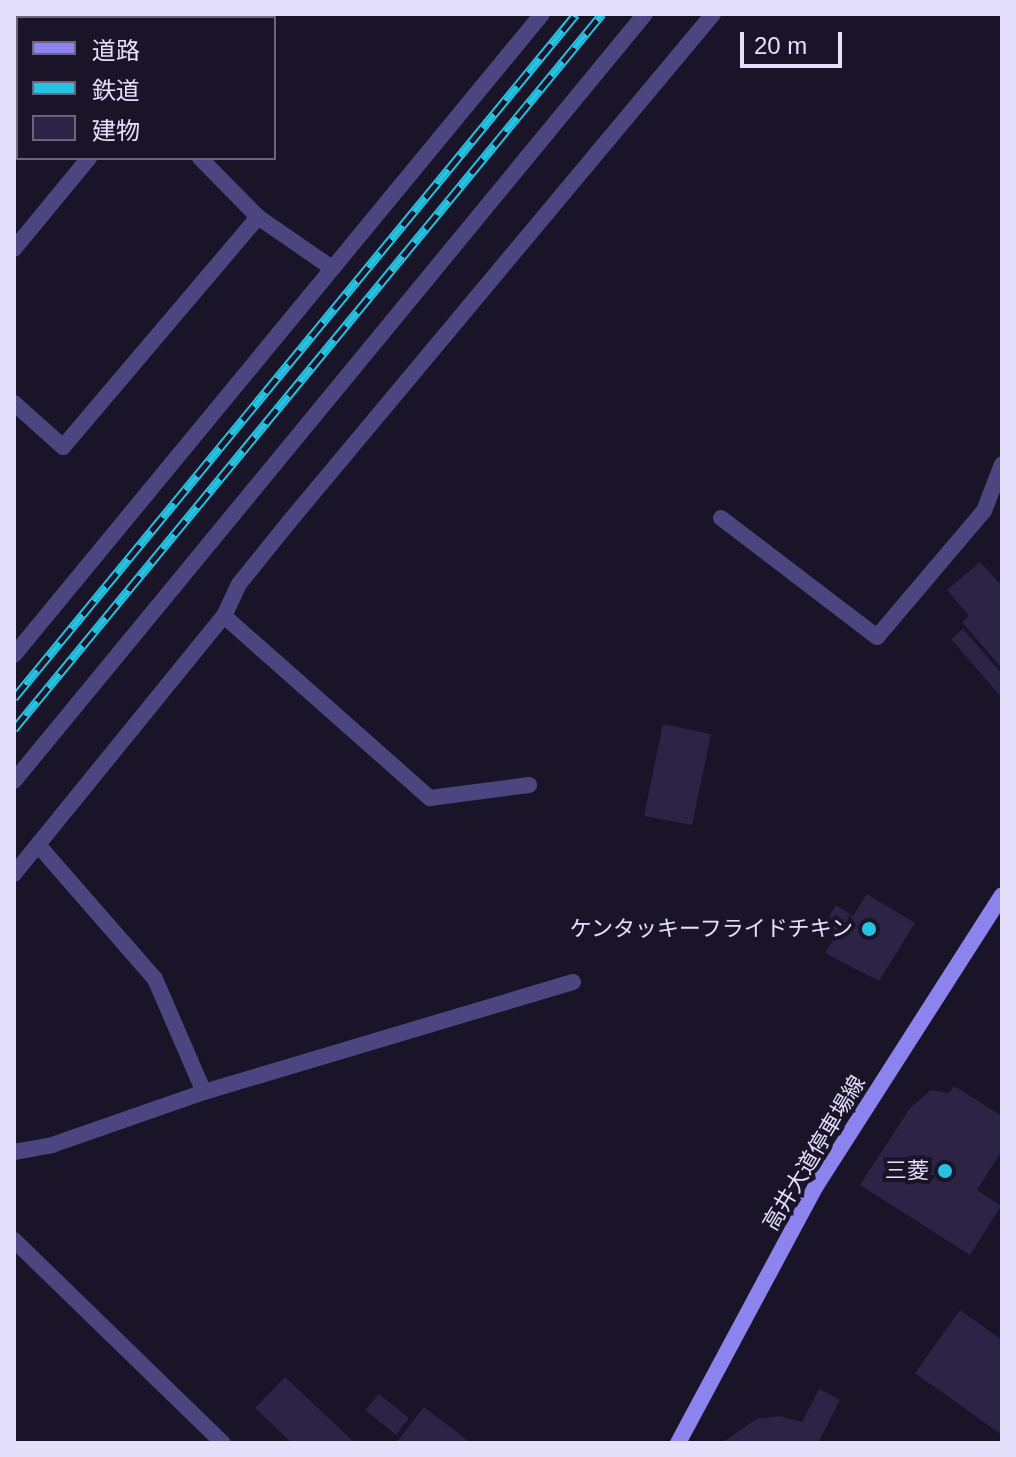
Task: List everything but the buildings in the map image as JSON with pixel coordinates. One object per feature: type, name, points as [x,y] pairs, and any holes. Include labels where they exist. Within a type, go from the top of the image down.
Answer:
[{"type":"main road","name":"高井大道停車場線","points":[[678,1443],[816,1186],[1002,895]]},
{"type":"street","points":[[14,655],[542,14]]},
{"type":"street","points":[[14,781],[645,14]]},
{"type":"street","points":[[14,874],[224,616],[239,584],[281,532],[713,14]]},
{"type":"street","points":[[14,249],[87,160]]},
{"type":"street","points":[[202,160],[258,217],[332,268]]},
{"type":"street","points":[[14,403],[63,447],[258,217]]},
{"type":"street","points":[[721,518],[877,637],[984,511],[1002,464]]},
{"type":"street","points":[[224,616],[430,798],[529,785]]},
{"type":"street","points":[[39,846],[155,979],[204,1092]]},
{"type":"street","points":[[14,1152],[52,1145],[204,1092],[573,982]]},
{"type":"street","points":[[14,1240],[214,1440]]},
{"type":"railway","points":[[14,698],[576,14]]},
{"type":"railway","points":[[14,729],[602,14]]},
{"type":"place","name":"ケンタッキーフライドチキン","points":[[869,929]]},
{"type":"place","name":"三菱","points":[[945,1171]]}]
